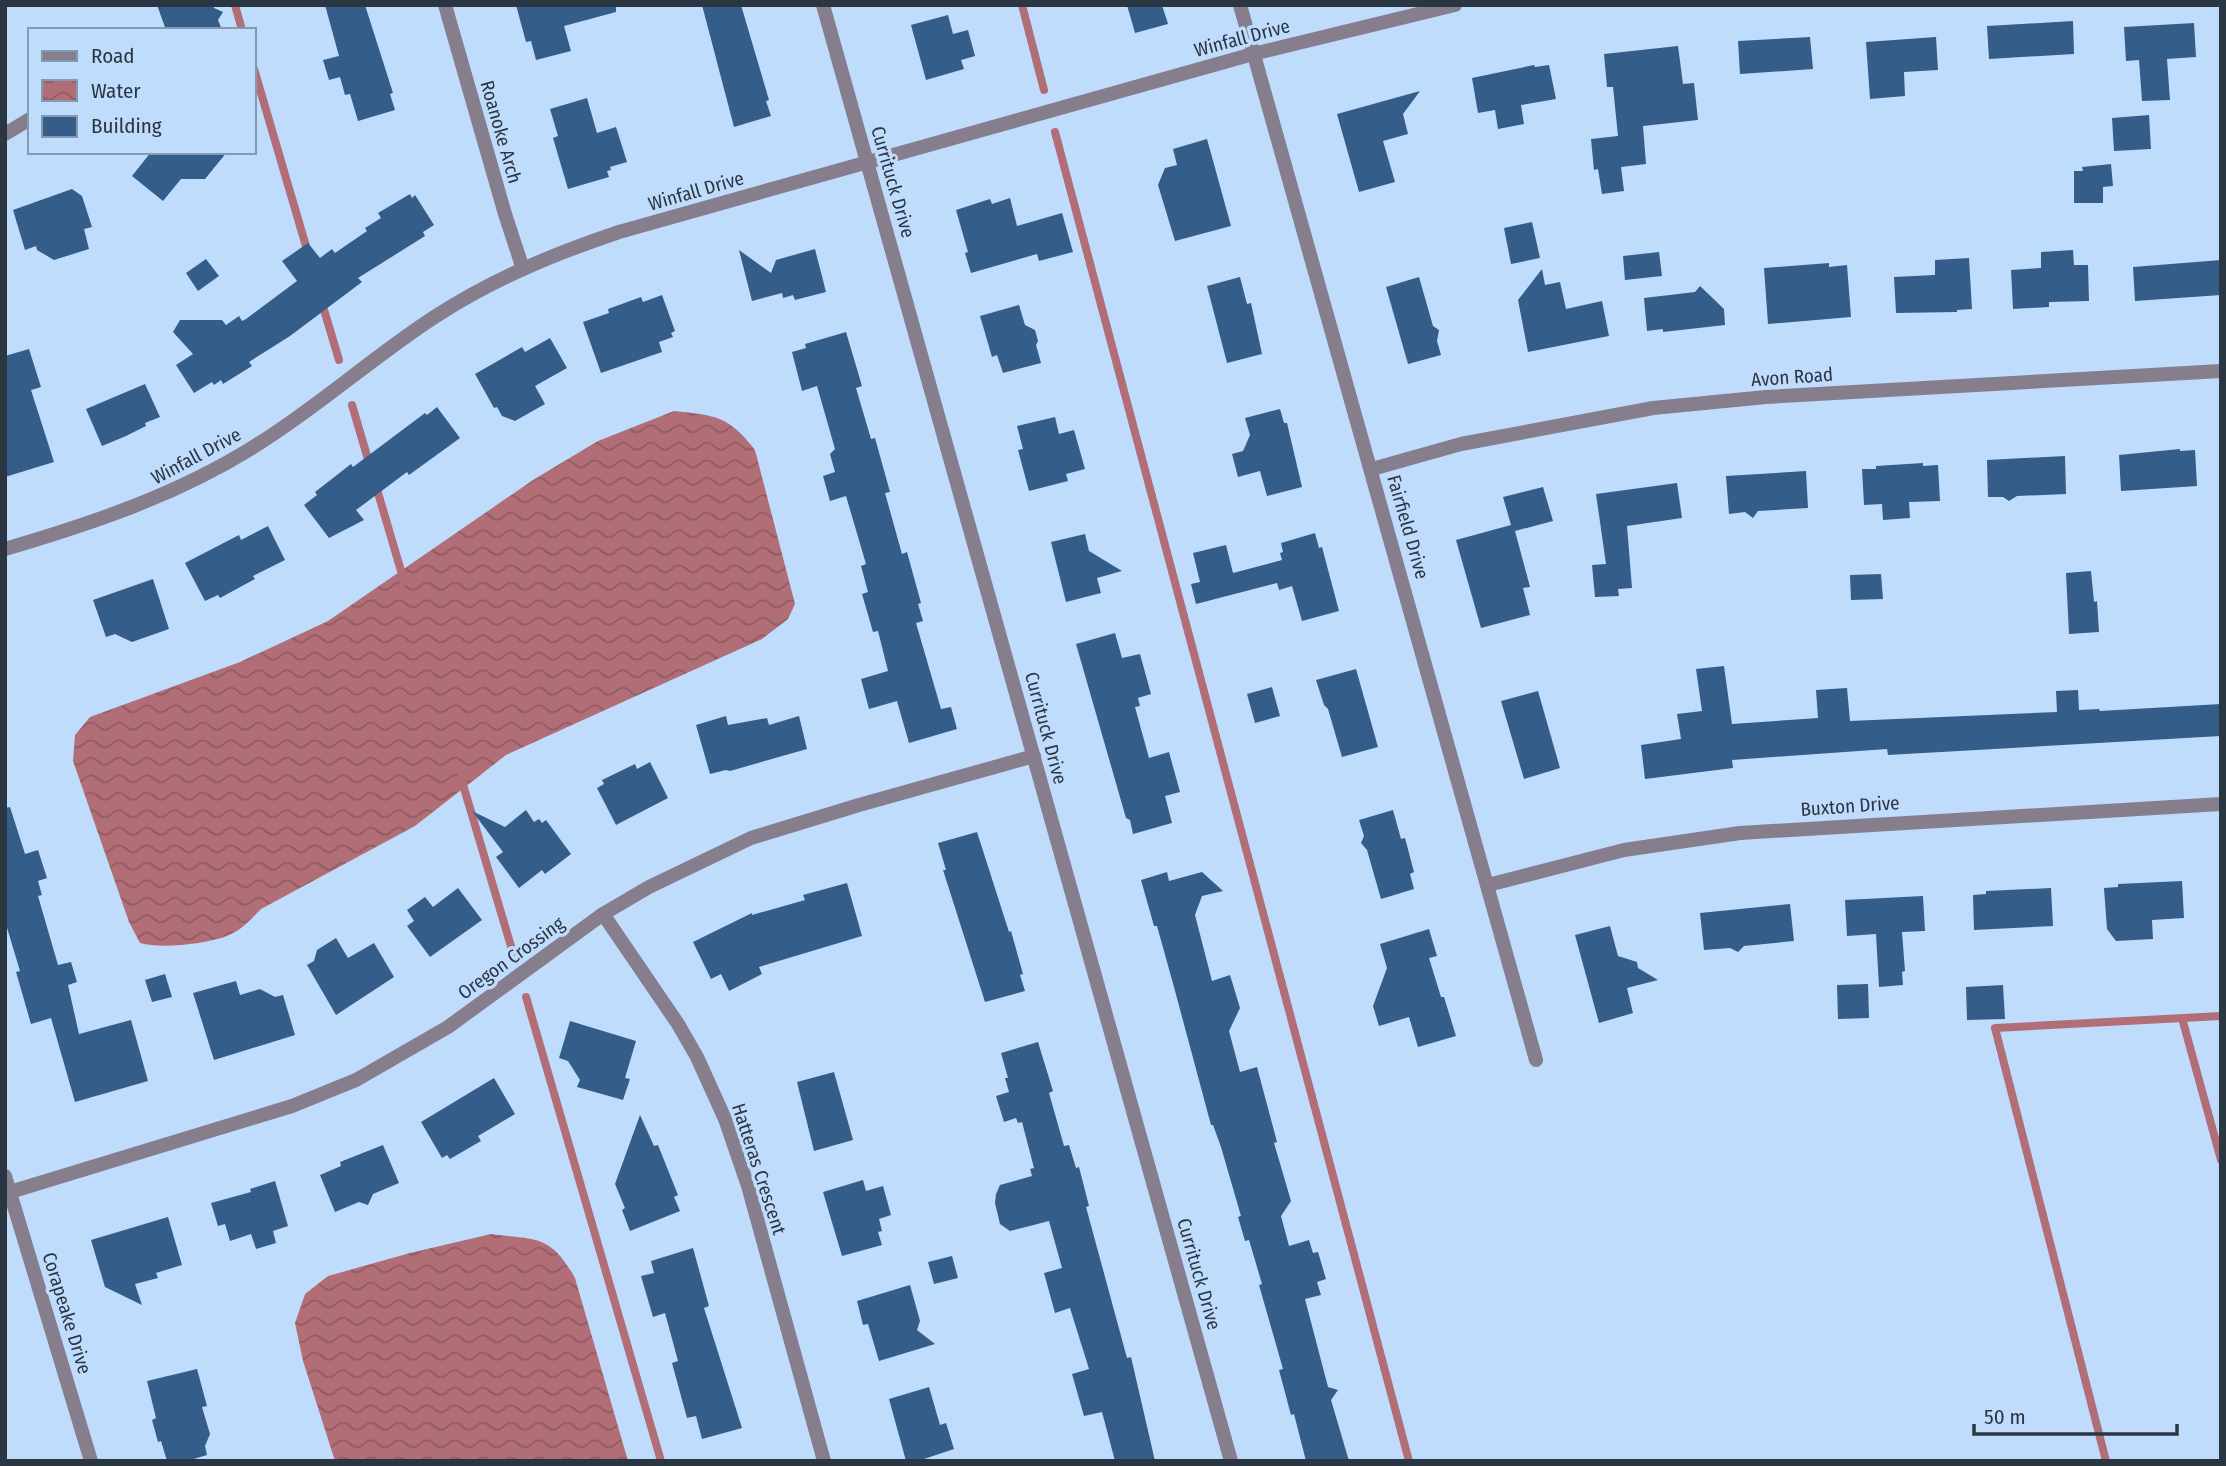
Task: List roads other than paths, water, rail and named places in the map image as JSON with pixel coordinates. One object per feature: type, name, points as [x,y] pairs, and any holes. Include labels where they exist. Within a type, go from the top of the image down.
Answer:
[{"type":"street","name":"Roanoke Arch","points":[[445,5],[523,269]]},
{"type":"street","name":"Currituck Drive","points":[[824,5],[1231,1461]]},
{"type":"street","name":"Fairfield Drive","points":[[1240,5],[1536,1060]]},
{"type":"street","name":"Winfall Drive","points":[[5,549],[122,513],[157,499],[222,466],[317,404],[435,316],[549,256],[619,232],[1253,54],[1455,5]]},
{"type":"street","points":[[5,134],[28,120]]},
{"type":"street","name":"Avon Road","points":[[1372,469],[1461,444],[1653,408],[1766,397],[2221,371]]},
{"type":"street","name":"Oregon Crossing","points":[[10,1192],[292,1106],[356,1080],[448,1027],[603,914],[649,887],[751,838],[1034,756]]},
{"type":"street","name":"Buxton Drive","points":[[1488,885],[1624,850],[1740,833],[2221,804]]},
{"type":"street","name":"Hatteras Crescent","points":[[603,914],[678,1024],[725,1119],[748,1186],[824,1461]]},
{"type":"street","name":"Corapeake Drive","points":[[5,1175],[91,1461]]},
{"type":"water","points":[[674,411],[720,419],[737,430],[755,450],[795,604],[788,619],[762,639],[506,755],[415,826],[261,909],[232,934],[184,945],[140,943],[129,922],[73,761],[75,735],[90,717],[240,662],[328,621],[533,480],[598,441]]},
{"type":"water","points":[[491,1234],[531,1239],[550,1246],[575,1278],[628,1461],[335,1461],[303,1361],[295,1323],[305,1294],[328,1276]]},
{"type":"waterway","points":[[235,5],[241,28]]},
{"type":"waterway","points":[[1022,5],[1044,90]]},
{"type":"waterway","points":[[256,76],[308,253]]},
{"type":"waterway","points":[[1055,132],[1409,1461]]},
{"type":"waterway","points":[[322,303],[339,360]]},
{"type":"waterway","points":[[352,405],[370,466]]},
{"type":"waterway","points":[[376,486],[404,581]]},
{"type":"waterway","points":[[461,778],[513,953]]},
{"type":"waterway","points":[[526,997],[661,1461]]},
{"type":"waterway","points":[[2106,1461],[1995,1028],[2221,1016]]},
{"type":"waterway","points":[[2182,1018],[2221,1160]]}]
